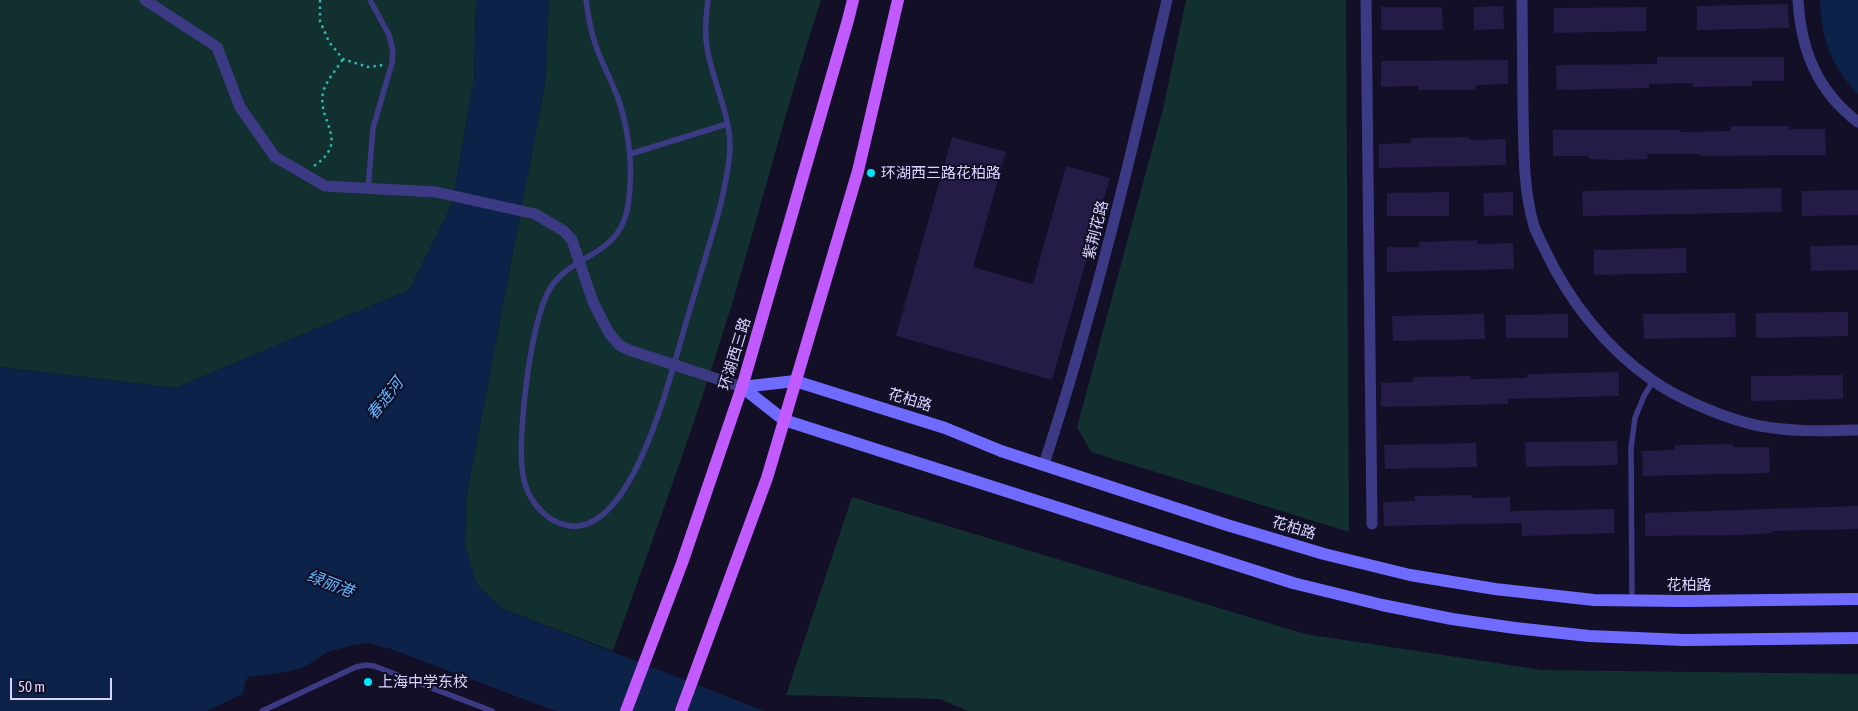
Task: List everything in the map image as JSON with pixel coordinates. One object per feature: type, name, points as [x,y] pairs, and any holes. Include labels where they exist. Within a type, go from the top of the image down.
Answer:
[{"type":"main road","name":"环湖西三路","points":[[626,711],[649,654],[742,387],[843,38],[852,0]]},
{"type":"main road","points":[[681,711],[697,672],[767,478],[858,171],[898,0]]},
{"type":"main road","name":"花柏路","points":[[742,387],[795,381],[945,428],[1001,451],[1315,552],[1410,575],[1495,589],[1594,600],[1858,599]]},
{"type":"main road","points":[[742,387],[784,420],[1293,583],[1391,607],[1452,619],[1590,636],[1684,640],[1858,638]]},
{"type":"street","points":[[145,0],[217,47],[240,107],[275,157],[325,186],[436,192],[450,197],[535,214],[564,231],[572,240],[593,302],[609,333],[619,345],[629,350],[742,387]]},
{"type":"street","name":"紫荆花路","points":[[1044,464],[1099,277],[1138,127],[1166,0]]},
{"type":"street","points":[[1366,0],[1372,524]]},
{"type":"street","points":[[1522,0],[1523,141],[1526,190],[1534,228],[1553,266],[1576,305],[1605,338],[1634,366],[1653,381],[1681,396],[1723,414],[1758,425],[1785,430],[1858,430]]},
{"type":"street","points":[[1798,0],[1799,22],[1806,51],[1816,73],[1827,92],[1844,112],[1858,122]]},
{"type":"lane","points":[[368,189],[374,128],[392,63],[393,51],[389,35],[370,0]]},
{"type":"lane","points":[[586,0],[594,40],[619,102],[630,154],[631,187],[626,215],[617,234],[606,247],[564,272],[553,284],[542,305],[523,411],[522,469],[529,494],[540,512],[559,524],[574,526],[590,524],[610,509],[634,475],[651,438],[717,218],[727,176],[730,144],[722,101],[706,46],[708,0]]},
{"type":"lane","points":[[630,154],[727,124]]},
{"type":"lane","points":[[1632,600],[1631,448],[1635,418],[1644,396],[1653,381]]},
{"type":"lane","points":[[262,711],[356,667],[366,665],[374,666],[492,711]]},
{"type":"path","points":[[320,0],[320,21],[329,42],[343,60],[368,67],[392,63]]},
{"type":"path","points":[[303,174],[326,156],[331,148],[331,138],[322,100],[323,91],[343,60]]},
{"type":"green space","points":[[0,0],[476,0],[474,80],[452,204],[409,290],[175,388],[0,367]]},
{"type":"green space","points":[[549,0],[821,0],[718,348],[613,651],[503,609],[477,585],[465,546],[466,498],[545,84]]},
{"type":"green space","points":[[1186,0],[1346,0],[1349,532],[1091,452],[1077,427],[1163,109]]},
{"type":"green space","points":[[852,497],[1305,634],[1542,670],[1858,674],[1858,711],[968,711],[940,699],[786,695]]},
{"type":"water","points":[[476,0],[549,0],[545,84],[466,498],[465,546],[477,585],[503,609],[764,711],[555,711],[391,649],[368,643],[327,652],[305,667],[287,672],[248,677],[243,694],[207,711],[0,711],[0,367],[175,388],[409,290],[452,204],[474,80]]},
{"type":"water","points":[[1820,0],[1858,0],[1858,94],[1841,73],[1829,51],[1825,39]]},
{"type":"building","points":[[1788,4],[1789,28],[1697,30],[1697,6]]},
{"type":"building","points":[[1503,6],[1504,29],[1474,30],[1474,7]]},
{"type":"building","points":[[1381,7],[1442,7],[1443,30],[1381,30]]},
{"type":"building","points":[[1646,7],[1646,31],[1554,33],[1554,8]]},
{"type":"building","points":[[1657,57],[1784,57],[1784,81],[1752,81],[1752,86],[1693,87],[1693,83],[1649,84],[1649,88],[1557,90],[1556,65],[1657,64]]},
{"type":"building","points":[[1508,60],[1508,84],[1476,85],[1476,90],[1418,90],[1418,86],[1381,87],[1381,61]]},
{"type":"building","points":[[1731,126],[1789,126],[1789,129],[1825,129],[1826,155],[1699,156],[1699,154],[1647,154],[1648,159],[1620,160],[1589,159],[1589,156],[1553,156],[1553,130],[1731,131]]},
{"type":"building","points":[[952,137],[1006,152],[973,267],[1033,284],[1066,166],[1110,178],[1052,380],[896,336]]},
{"type":"building","points":[[1469,137],[1470,140],[1506,139],[1506,165],[1379,168],[1379,144],[1411,143],[1411,138]]},
{"type":"building","points":[[1781,188],[1782,212],[1583,216],[1582,191]]},
{"type":"building","points":[[1858,190],[1858,215],[1802,216],[1802,191]]},
{"type":"building","points":[[1449,192],[1449,216],[1387,216],[1387,193]]},
{"type":"building","points":[[1513,192],[1513,215],[1484,216],[1483,193]]},
{"type":"building","points":[[1477,240],[1477,244],[1513,243],[1514,269],[1387,272],[1387,247],[1419,247],[1419,242]]},
{"type":"building","points":[[1858,245],[1858,270],[1811,271],[1810,246]]},
{"type":"building","points":[[1686,248],[1686,273],[1594,275],[1594,250]]},
{"type":"building","points":[[1848,312],[1848,336],[1756,338],[1756,313]]},
{"type":"building","points":[[1735,313],[1736,337],[1644,339],[1643,314]]},
{"type":"building","points":[[1484,314],[1485,339],[1393,341],[1392,316]]},
{"type":"building","points":[[1568,314],[1568,338],[1506,338],[1506,315]]},
{"type":"building","points":[[1619,372],[1619,396],[1508,399],[1508,404],[1381,407],[1381,383],[1413,382],[1413,377],[1471,376],[1471,379],[1527,378],[1527,374]]},
{"type":"building","points":[[1843,375],[1843,399],[1751,401],[1751,376]]},
{"type":"building","points":[[1617,441],[1618,465],[1526,467],[1525,442]]},
{"type":"building","points":[[1476,443],[1477,467],[1385,469],[1384,445]]},
{"type":"building","points":[[1733,444],[1733,447],[1769,447],[1770,473],[1643,476],[1642,451],[1675,450],[1675,445]]},
{"type":"building","points":[[1473,495],[1473,498],[1510,497],[1510,511],[1614,509],[1614,533],[1522,536],[1522,523],[1384,526],[1383,502],[1415,501],[1415,496]]},
{"type":"building","points":[[1858,506],[1858,529],[1773,531],[1773,533],[1741,535],[1645,536],[1645,513]]},
{"type":"place","name":"环湖西三路花柏路","points":[[871,173]]},
{"type":"place","name":"上海中学东校","points":[[368,682]]},
{"type":"water label","name":"春涟河","points":[[385,399]]},
{"type":"water label","name":"绿丽港","points":[[330,584]]}]
